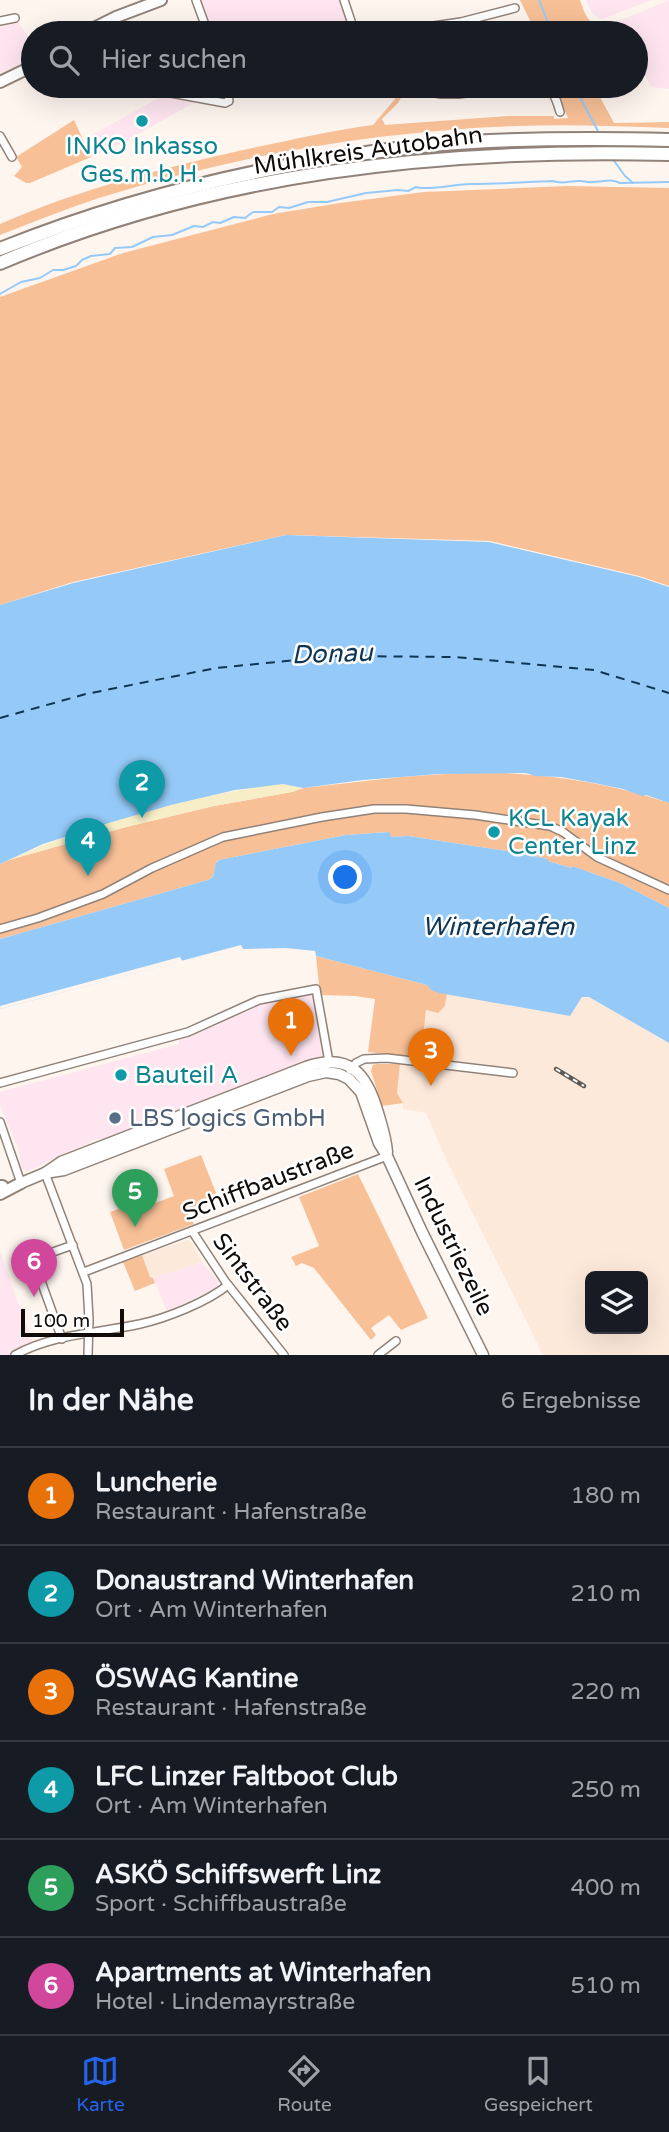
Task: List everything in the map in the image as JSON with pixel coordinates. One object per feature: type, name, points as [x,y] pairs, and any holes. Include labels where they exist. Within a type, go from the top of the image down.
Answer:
[{"type":"highway","name":"Mühlkreis Autobahn","points":[[0,249],[124,205],[180,189],[285,166],[433,145],[581,139],[669,153]]},
{"type":"highway","name":"Mühlkreis Autobahn","points":[[0,263],[138,214],[246,187],[308,175],[428,159],[586,152],[669,140]]},
{"type":"main road","points":[[110,21],[161,0]]},
{"type":"main road","points":[[0,82],[21,72]]},
{"type":"main road","points":[[0,1189],[45,1173],[61,1162],[306,1067],[329,1062],[343,1064],[360,1073],[371,1090],[386,1140],[387,1156]]},
{"type":"main road","points":[[45,1173],[64,1170],[308,1076],[326,1072],[345,1077],[361,1092],[379,1143],[387,1156]]},
{"type":"main road","name":"Industriezeile","points":[[387,1156],[483,1355]]},
{"type":"street","points":[[196,0],[204,21]]},
{"type":"street","points":[[344,0],[351,21]]},
{"type":"street","points":[[465,21],[515,8]]},
{"type":"street","points":[[0,21],[15,18]]},
{"type":"street","points":[[198,98],[225,103],[230,98]]},
{"type":"street","points":[[556,98],[560,112]]},
{"type":"street","points":[[0,136],[12,157]]},
{"type":"street","points":[[0,929],[103,894],[152,868],[229,835],[374,810],[475,815],[553,827],[597,857],[669,890]]},
{"type":"street","points":[[0,1083],[188,1032],[259,1000],[316,989],[329,1062]]},
{"type":"street","points":[[345,1077],[364,1059],[387,1058],[513,1073]]},
{"type":"street","points":[[0,1122],[21,1183]]},
{"type":"street","name":"Schiffbaustraße","points":[[84,1272],[387,1156]]},
{"type":"street","points":[[45,1173],[84,1272],[89,1297],[88,1355]]},
{"type":"street","name":"Sintstraße","points":[[192,1231],[228,1285],[284,1355]]},
{"type":"street","points":[[62,1339],[33,1259],[73,1245]]},
{"type":"street","points":[[15,1355],[36,1346],[89,1332],[147,1322],[204,1299],[228,1285]]},
{"type":"street","points":[[378,1355],[396,1341]]},
{"type":"shaded area","points":[[201,0],[341,0],[348,21],[209,21]]},
{"type":"shaded area","points":[[520,0],[580,0],[590,21],[530,21]]},
{"type":"shaded area","points":[[586,0],[652,0],[602,19],[592,13]]},
{"type":"shaded area","points":[[669,0],[669,89],[651,87],[648,81],[648,21],[619,21]]},
{"type":"shaded area","points":[[17,20],[21,26],[21,64],[0,74],[0,23]]},
{"type":"shaded area","points":[[159,98],[197,101],[122,143],[91,157],[83,140]]},
{"type":"shaded area","points":[[395,98],[401,98],[382,119],[385,125],[508,116],[568,118],[559,98],[600,98],[614,123],[669,122],[669,128],[516,126],[410,133],[305,148],[150,183],[87,202],[0,235],[0,224],[63,199],[127,179],[257,147],[373,125]]},
{"type":"shaded area","points":[[74,120],[91,157],[30,183],[14,176],[22,167],[16,157]]},
{"type":"shaded area","points":[[567,186],[669,188],[669,586],[639,576],[490,541],[286,535],[73,582],[0,605],[0,297],[123,253],[273,214],[424,192]]},
{"type":"shaded area","points":[[474,772],[573,780],[621,789],[669,803],[669,908],[620,883],[548,859],[408,836],[391,837],[388,832],[346,835],[219,860],[213,877],[208,880],[0,939],[0,864],[9,860],[126,827],[303,788]]},
{"type":"shaded area","points":[[316,956],[427,985],[431,990],[447,994],[445,1006],[438,1013],[426,1010],[421,1058],[368,1052],[375,999],[320,995]]},
{"type":"shaded area","points":[[447,994],[570,1016],[582,997],[589,997],[669,1043],[669,1355],[543,1355],[426,1113],[403,1109],[403,1103],[397,1093],[400,1064],[514,1078],[514,1070],[421,1058],[426,1010],[438,1013],[445,1006]]},
{"type":"shaded area","points":[[304,995],[314,997],[326,1054],[106,1139],[97,1139],[26,1172],[21,1166],[18,1148],[0,1105],[0,1092],[179,1044],[178,1039],[215,1026],[245,1010],[278,999]]},
{"type":"shaded area","points":[[400,1064],[397,1093],[403,1103],[382,1106],[371,1071],[373,1065]]},
{"type":"shaded area","points":[[201,1155],[218,1198],[186,1210],[194,1224],[124,1250],[110,1212],[138,1202],[147,1206],[174,1196],[164,1169]]},
{"type":"shaded area","points":[[358,1174],[428,1318],[401,1330],[389,1315],[371,1328],[376,1335],[371,1340],[314,1268],[302,1263],[296,1266],[291,1257],[319,1246],[299,1197]]},
{"type":"shaded area","points":[[188,1240],[202,1262],[150,1277],[142,1255]]},
{"type":"shaded area","points":[[0,1252],[33,1344],[9,1355],[0,1355]]},
{"type":"shaded area","points":[[142,1255],[155,1283],[135,1291],[123,1262]]},
{"type":"shaded area","points":[[202,1262],[219,1282],[218,1288],[167,1311],[153,1278]]},
{"type":"sand","points":[[283,783],[303,788],[126,827],[9,860],[75,833],[143,812],[213,795]]},
{"type":"water","name":"Donau","points":[[286,535],[489,542],[639,577],[669,587],[669,803],[623,789],[526,773],[439,774],[303,788],[283,784],[235,790],[171,805],[43,844],[0,864],[0,605],[73,583]]},
{"type":"water","name":"Winterhafen","points":[[389,832],[391,837],[408,836],[548,859],[620,883],[669,908],[669,1043],[589,997],[582,997],[570,1016],[439,993],[427,985],[316,956],[315,951],[286,948],[243,949],[241,945],[0,1009],[0,939],[208,880],[213,877],[219,860],[346,835]]},
{"type":"pier","points":[[180,957],[182,961],[0,1009],[0,1006]]},
{"type":"waterway","points":[[539,0],[547,21]]},
{"type":"waterway","points":[[580,98],[600,135]]},
{"type":"waterway","points":[[612,158],[633,183]]},
{"type":"waterway","points":[[0,294],[21,282],[40,278],[53,270],[76,266],[91,256],[110,254],[115,248],[132,247],[153,237],[172,235],[194,226],[203,227],[234,217],[245,218],[253,212],[272,212],[279,207],[289,208],[308,202],[327,202],[366,193],[408,191],[416,187],[464,184],[610,180],[620,183],[669,182]]},
{"type":"ferry route","points":[[0,718],[86,694],[216,668],[337,656],[456,657],[594,670],[669,693]]},
{"type":"railway","points":[[556,1069],[584,1086]]},
{"type":"place","name":"INKO Inkasso Ges.m.b.H.","points":[[142,121]]},
{"type":"place","name":"Donaustrand Winterhafen","points":[[142,818]]},
{"type":"place","name":"KCL Kayak Center Linz","points":[[494,832]]},
{"type":"place","name":"LFC Linzer Faltboot Club","points":[[88,876]]},
{"type":"place","name":"Luncherie","points":[[291,1056]]},
{"type":"place","name":"Bauteil A","points":[[121,1075]]},
{"type":"place","name":"ÖSWAG Kantine","points":[[431,1086]]},
{"type":"place","name":"LBS logics GmbH","points":[[115,1118]]},
{"type":"place","name":"ASKÖ Schiffswerft Linz","points":[[135,1227]]},
{"type":"place","name":"Apartments at Winterhafen","points":[[34,1297]]}]
